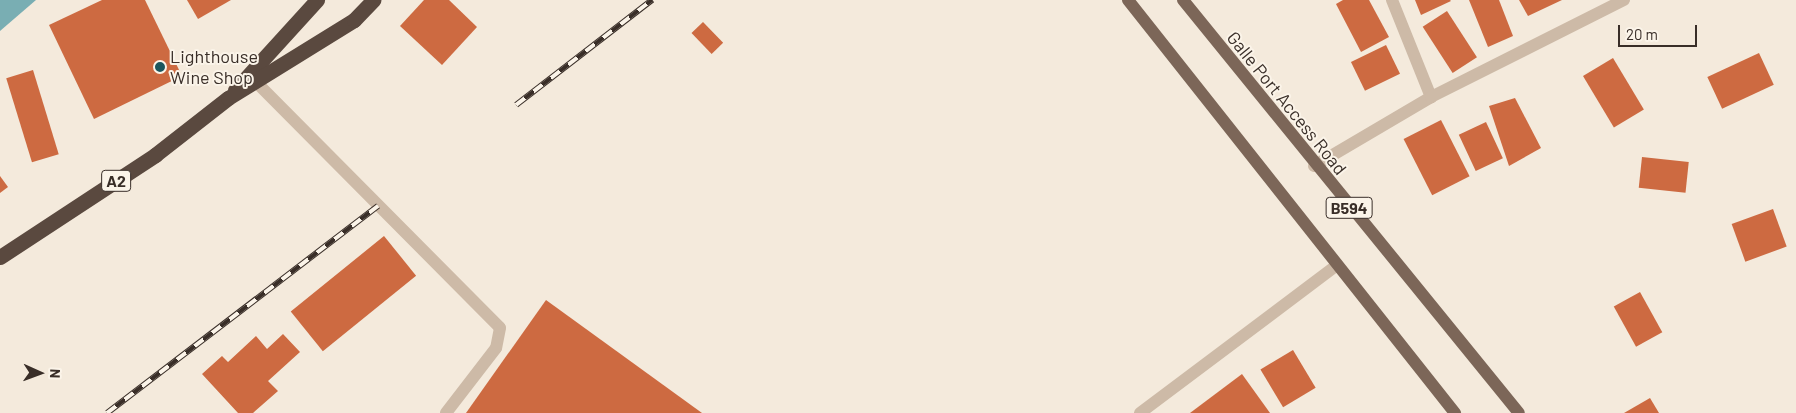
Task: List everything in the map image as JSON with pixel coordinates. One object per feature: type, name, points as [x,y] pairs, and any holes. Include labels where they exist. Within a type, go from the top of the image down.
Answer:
[{"type":"highway","name":"A2","points":[[228,98],[317,0]]},
{"type":"highway","name":"A2","points":[[0,257],[155,155],[228,98],[354,20],[373,0]]},
{"type":"main road","name":"B594","points":[[1128,0],[1455,413]]},
{"type":"main road","name":"Galle Port Access Road","points":[[1183,0],[1314,166],[1519,413]]},
{"type":"street","points":[[1392,0],[1431,97]]},
{"type":"street","points":[[1314,166],[1431,97],[1624,0]]},
{"type":"street","points":[[256,82],[500,328],[496,348],[446,413]]},
{"type":"street","points":[[1140,413],[1337,265]]},
{"type":"water","points":[[0,0],[36,0],[0,31]]},
{"type":"building","points":[[102,0],[145,0],[182,76],[94,119],[49,25]]},
{"type":"building","points":[[187,0],[231,0],[198,19]]},
{"type":"building","points":[[424,0],[449,0],[477,27],[442,65],[400,26]]},
{"type":"building","points":[[1343,0],[1369,0],[1389,37],[1361,52],[1336,4]]},
{"type":"building","points":[[1415,0],[1450,0],[1451,1],[1421,15]]},
{"type":"building","points":[[1469,0],[1499,0],[1513,36],[1488,47]]},
{"type":"building","points":[[1519,0],[1562,0],[1528,16]]},
{"type":"building","points":[[1447,11],[1477,57],[1453,73],[1423,27]]},
{"type":"building","points":[[703,22],[723,43],[712,54],[691,33]]},
{"type":"building","points":[[1386,45],[1400,74],[1365,91],[1351,62]]},
{"type":"building","points":[[1759,53],[1774,85],[1722,109],[1707,77]]},
{"type":"building","points":[[1613,58],[1644,109],[1614,127],[1583,76]]},
{"type":"building","points":[[33,70],[59,154],[32,162],[6,78]]},
{"type":"building","points":[[1515,98],[1541,148],[1509,166],[1489,106]]},
{"type":"building","points":[[1441,120],[1470,176],[1432,195],[1404,139]]},
{"type":"building","points":[[1486,122],[1503,158],[1476,171],[1459,135]]},
{"type":"building","points":[[1642,157],[1689,162],[1686,193],[1639,188]]},
{"type":"building","points":[[0,176],[8,187],[0,193]]},
{"type":"building","points":[[1773,209],[1787,247],[1745,262],[1732,224]]},
{"type":"building","points":[[384,236],[416,276],[323,351],[291,312]]},
{"type":"building","points":[[1640,292],[1662,332],[1636,347],[1614,307]]},
{"type":"building","points":[[546,300],[702,413],[466,413]]},
{"type":"building","points":[[283,334],[300,352],[268,381],[278,391],[253,413],[238,413],[202,374],[222,356],[228,362],[256,336],[267,349]]},
{"type":"building","points":[[1293,350],[1316,388],[1283,407],[1260,370]]},
{"type":"building","points":[[1242,374],[1270,413],[1190,413]]},
{"type":"building","points":[[1650,398],[1659,413],[1624,413]]},
{"type":"railway","points":[[516,105],[652,0]]},
{"type":"railway","points":[[107,413],[378,206]]},
{"type":"place","name":"Lighthouse Wine Shop","points":[[160,67]]}]
